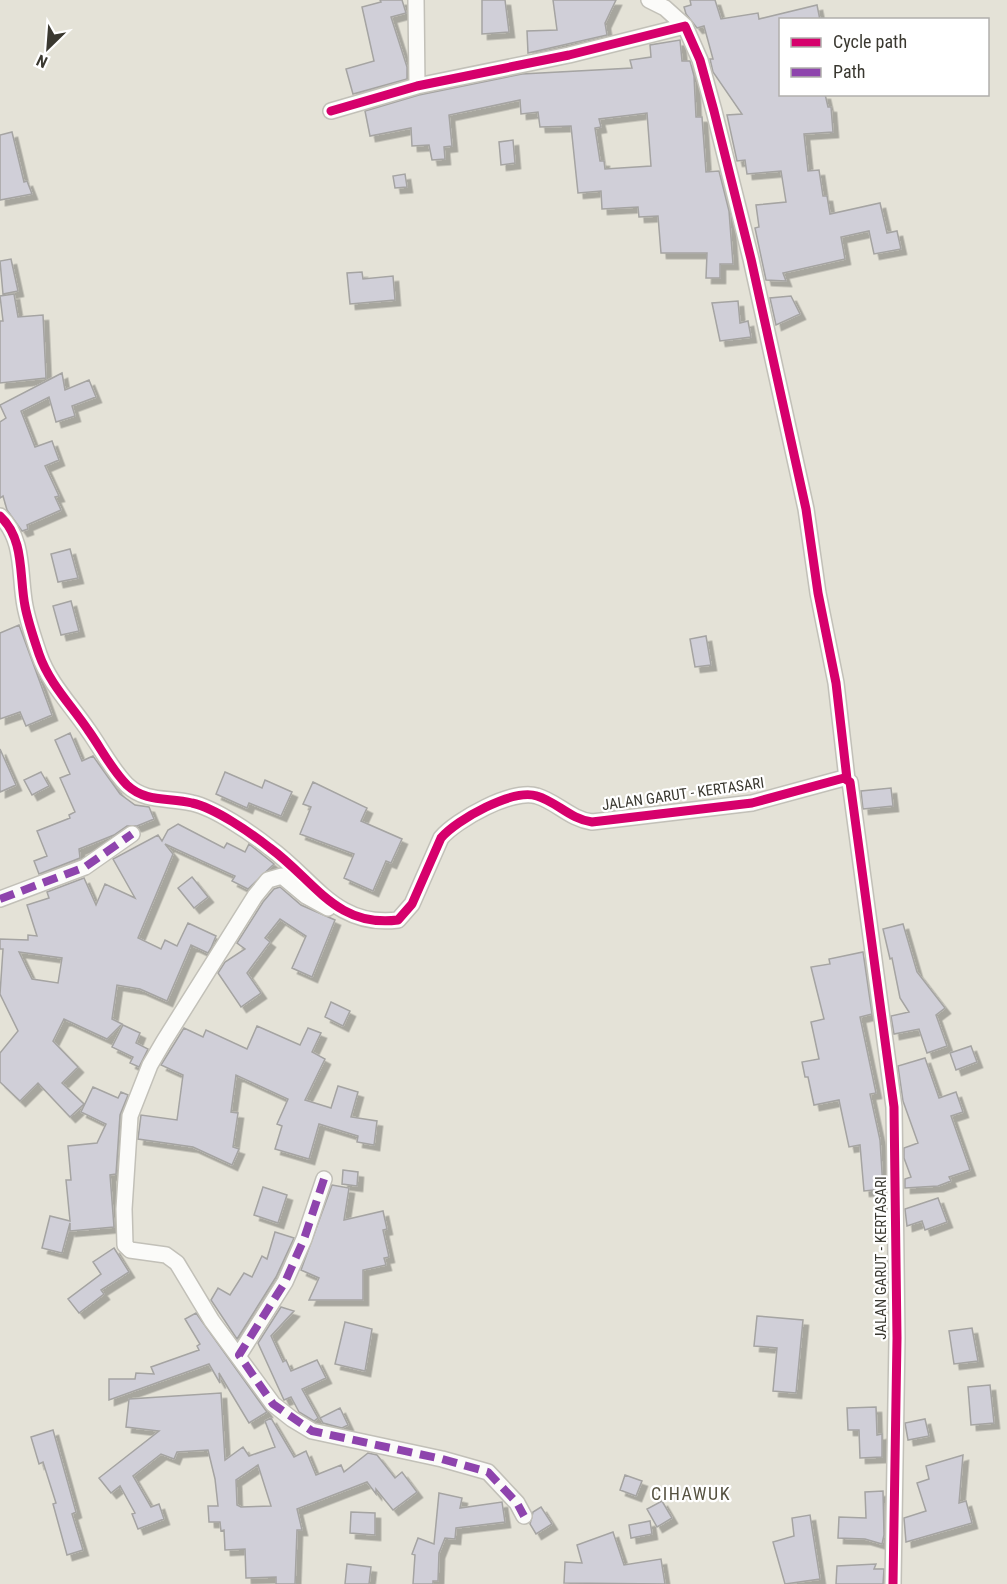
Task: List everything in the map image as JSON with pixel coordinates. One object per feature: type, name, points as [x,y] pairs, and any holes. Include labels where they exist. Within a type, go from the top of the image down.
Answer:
[{"type":"street","points":[[416,0],[417,86]]},
{"type":"street","points":[[649,0],[665,8],[685,26],[700,60],[714,111],[789,422],[836,683],[847,779]]},
{"type":"street","points":[[331,111],[417,86],[569,55],[685,26]]},
{"type":"street","name":"JALAN GARUT - KERTASARI","points":[[0,516],[16,542],[25,606],[39,656],[56,689],[129,787],[146,796],[192,802],[238,827],[271,848],[328,901],[356,918],[377,921],[398,920],[412,904],[441,838],[447,831],[474,813],[518,796],[536,795],[570,815],[592,822],[752,803],[847,779],[853,799],[894,1107],[897,1338],[893,1584]]},
{"type":"street","points":[[0,899],[84,867],[132,834]]},
{"type":"street","points":[[356,918],[306,897],[282,876],[268,880],[255,896],[150,1065],[130,1116],[124,1209],[125,1245],[130,1250],[166,1255],[177,1263],[212,1321],[273,1404],[312,1431],[488,1472],[517,1503],[524,1516]]},
{"type":"street","points":[[239,1355],[285,1282],[304,1239],[324,1179]]},
{"type":"building","points":[[380,0],[402,0],[406,13],[391,17],[407,67],[407,79],[353,94],[346,69],[374,61],[362,7],[381,2]]},
{"type":"building","points":[[482,0],[505,0],[509,32],[482,34]]},
{"type":"building","points":[[553,0],[616,0],[605,23],[607,35],[528,53],[527,31],[557,30]]},
{"type":"building","points":[[690,0],[715,0],[721,19],[758,13],[759,19],[817,5],[820,18],[779,18],[779,96],[825,96],[828,107],[831,107],[833,132],[804,134],[808,171],[819,170],[823,196],[827,196],[830,214],[880,203],[887,233],[897,231],[901,249],[874,254],[869,231],[841,237],[845,259],[783,273],[786,281],[766,280],[755,228],[759,227],[756,205],[786,202],[781,171],[747,174],[745,160],[737,161],[727,115],[742,114],[713,72],[710,59],[713,59],[704,26],[697,28],[686,14],[684,7],[691,5]]},
{"type":"building","points":[[680,40],[682,61],[690,61],[694,76],[696,117],[702,117],[706,172],[719,171],[729,211],[733,264],[720,264],[720,278],[706,278],[707,253],[661,253],[658,216],[639,217],[638,207],[602,209],[601,191],[578,193],[571,126],[540,127],[538,112],[521,114],[520,100],[449,115],[452,146],[444,147],[445,159],[432,160],[429,145],[412,146],[411,128],[370,136],[365,111],[419,95],[522,74],[632,68],[630,60],[651,57],[650,45]],"holes":[[[647,113],[651,166],[605,169],[604,161],[600,161],[595,128],[601,127],[599,119]]]},
{"type":"building","points":[[12,132],[24,182],[27,181],[32,194],[0,200],[0,135]]},
{"type":"building","points":[[513,140],[515,163],[501,165],[499,142]]},
{"type":"building","points":[[405,174],[407,187],[395,188],[393,176]]},
{"type":"building","points":[[11,259],[18,291],[3,294],[0,261]]},
{"type":"building","points":[[362,272],[363,279],[393,276],[395,300],[350,304],[347,273]]},
{"type":"building","points":[[14,294],[18,317],[43,315],[46,378],[0,383],[0,321],[3,321],[0,296]]},
{"type":"building","points":[[791,296],[800,314],[776,325],[770,298]]},
{"type":"building","points":[[738,301],[740,323],[748,321],[751,337],[720,341],[712,303]]},
{"type":"building","points":[[62,373],[65,390],[89,380],[96,397],[72,406],[75,416],[56,422],[49,397],[21,411],[35,447],[52,441],[59,460],[45,466],[59,496],[55,497],[61,510],[27,525],[28,529],[22,531],[7,510],[3,496],[0,498],[0,422],[6,418],[0,405]]},
{"type":"building","points":[[70,549],[78,578],[58,582],[51,554]]},
{"type":"building","points":[[71,601],[79,631],[61,635],[53,606]]},
{"type":"building","points":[[19,625],[52,715],[26,726],[20,712],[0,719],[0,633]]},
{"type":"building","points":[[706,636],[711,665],[695,667],[690,639]]},
{"type":"building","points":[[70,733],[82,761],[93,756],[120,794],[135,805],[149,807],[154,819],[137,826],[127,826],[114,835],[79,849],[80,858],[39,874],[34,861],[47,856],[37,831],[70,818],[69,815],[75,812],[60,778],[70,774],[55,740]]},
{"type":"building","points":[[0,749],[16,785],[0,792]]},
{"type":"building","points":[[41,772],[49,786],[32,795],[24,780]]},
{"type":"building","points":[[225,772],[262,788],[265,780],[292,792],[281,816],[249,803],[247,808],[216,794]]},
{"type":"building","points":[[313,782],[367,808],[361,821],[402,839],[391,863],[386,861],[373,891],[344,878],[354,854],[300,834],[311,807],[303,804]]},
{"type":"building","points":[[891,788],[893,806],[863,809],[861,791]]},
{"type":"building","points":[[178,824],[224,848],[227,843],[245,852],[249,844],[274,864],[248,889],[232,881],[235,876],[165,844],[173,854],[138,938],[161,949],[165,940],[177,946],[188,923],[216,936],[211,948],[208,953],[191,945],[167,1001],[140,989],[117,985],[112,1019],[122,1024],[107,1039],[64,1019],[53,1041],[78,1067],[62,1083],[84,1104],[70,1117],[38,1083],[20,1101],[0,1082],[0,1053],[18,1031],[0,994],[3,949],[0,949],[0,939],[28,940],[28,935],[37,936],[27,905],[49,898],[47,892],[84,878],[96,905],[105,884],[135,898],[113,859],[158,835],[162,841],[168,830]],"holes":[[[19,952],[62,958],[58,983],[32,979]]]},
{"type":"building","points":[[192,877],[208,897],[194,908],[178,888]]},
{"type":"building","points":[[280,887],[301,905],[335,920],[312,977],[292,968],[306,936],[280,919],[265,938],[270,942],[247,973],[261,993],[241,1007],[218,973],[225,962],[245,949],[237,943],[263,902],[274,889]]},
{"type":"building","points":[[903,924],[917,972],[945,1008],[936,1015],[947,1046],[927,1053],[919,1029],[894,1034],[891,1016],[909,1012],[900,998],[892,958],[890,959],[883,929]]},
{"type":"building","points":[[863,952],[872,1014],[860,1017],[876,1093],[870,1094],[880,1140],[883,1189],[864,1191],[860,1145],[849,1147],[839,1100],[814,1105],[802,1062],[819,1059],[811,1022],[824,1019],[811,967],[830,964],[829,959]]},
{"type":"building","points":[[331,1002],[350,1011],[343,1026],[325,1017]]},
{"type":"building","points":[[123,1025],[140,1033],[136,1043],[148,1049],[139,1067],[130,1063],[133,1057],[112,1047]]},
{"type":"building","points":[[257,1026],[300,1045],[308,1028],[321,1033],[312,1052],[325,1059],[305,1100],[331,1108],[338,1086],[358,1092],[351,1117],[377,1121],[374,1145],[357,1142],[358,1136],[319,1124],[309,1159],[275,1149],[282,1126],[277,1124],[288,1099],[236,1075],[231,1112],[238,1113],[233,1147],[239,1149],[232,1165],[193,1147],[138,1139],[141,1115],[177,1120],[183,1075],[161,1065],[184,1028],[203,1037],[206,1030],[247,1049]]},
{"type":"building","points":[[971,1046],[977,1062],[956,1070],[950,1053]]},
{"type":"building","points":[[925,1058],[939,1098],[956,1092],[963,1112],[951,1116],[970,1170],[949,1177],[951,1181],[938,1186],[905,1188],[905,1179],[911,1177],[904,1158],[904,1148],[918,1143],[903,1101],[898,1066]]},
{"type":"building","points":[[93,1087],[118,1098],[121,1092],[128,1095],[120,1115],[116,1174],[110,1175],[114,1227],[70,1231],[70,1223],[62,1253],[42,1248],[50,1216],[70,1221],[66,1180],[71,1180],[68,1146],[97,1143],[106,1124],[81,1112]]},
{"type":"building","points":[[343,1170],[358,1172],[357,1186],[342,1184]]},
{"type":"building","points":[[332,1185],[349,1188],[344,1220],[383,1211],[387,1229],[383,1230],[389,1257],[384,1258],[386,1265],[363,1270],[363,1300],[309,1300],[319,1278],[301,1270]]},
{"type":"building","points":[[263,1187],[287,1195],[278,1223],[254,1215]]},
{"type":"building","points":[[938,1198],[947,1222],[925,1230],[922,1221],[907,1226],[905,1209]]},
{"type":"building","points":[[275,1232],[294,1238],[276,1277],[237,1339],[211,1300],[218,1288],[230,1295],[244,1273],[252,1277],[262,1256],[267,1259]]},
{"type":"building","points":[[114,1248],[129,1272],[101,1290],[104,1294],[79,1313],[68,1299],[101,1274],[93,1262]]},
{"type":"building","points":[[281,1307],[294,1311],[271,1336],[283,1362],[286,1360],[291,1371],[317,1360],[326,1378],[302,1389],[318,1418],[314,1421],[299,1412],[291,1397],[284,1400],[258,1343]]},
{"type":"building","points":[[196,1313],[267,1412],[249,1423],[219,1373],[220,1383],[209,1364],[109,1400],[109,1379],[135,1379],[136,1373],[154,1374],[151,1367],[199,1350],[197,1346],[200,1344],[185,1319]]},
{"type":"building","points":[[757,1316],[803,1320],[796,1393],[773,1391],[777,1348],[754,1346]]},
{"type":"building","points":[[345,1322],[372,1329],[365,1371],[335,1364]]},
{"type":"building","points":[[972,1328],[978,1361],[954,1364],[949,1331]]},
{"type":"building","points":[[990,1385],[994,1423],[971,1425],[968,1387]]},
{"type":"building","points":[[221,1393],[225,1460],[243,1447],[249,1456],[275,1447],[265,1421],[271,1418],[294,1457],[306,1451],[316,1475],[341,1465],[344,1472],[368,1453],[377,1455],[395,1478],[402,1472],[417,1492],[393,1510],[376,1489],[376,1494],[367,1482],[297,1509],[302,1530],[297,1530],[295,1584],[276,1584],[276,1577],[246,1578],[245,1549],[225,1550],[224,1530],[221,1531],[220,1522],[209,1522],[208,1506],[218,1506],[208,1450],[177,1452],[174,1459],[161,1454],[133,1476],[151,1507],[159,1504],[164,1519],[138,1529],[132,1514],[135,1513],[120,1486],[111,1493],[99,1478],[159,1431],[126,1427],[129,1399]],"holes":[[[258,1465],[271,1506],[241,1507],[237,1505],[236,1480]]]},
{"type":"building","points":[[876,1407],[877,1435],[882,1434],[882,1457],[860,1458],[859,1430],[848,1430],[847,1408]]},
{"type":"building","points":[[340,1408],[348,1425],[342,1428],[323,1423],[320,1418]]},
{"type":"building","points":[[925,1419],[929,1436],[908,1440],[905,1423]]},
{"type":"building","points":[[53,1430],[76,1512],[72,1514],[83,1550],[67,1555],[53,1504],[56,1503],[43,1462],[39,1464],[31,1437]]},
{"type":"building","points":[[963,1455],[959,1503],[966,1501],[972,1523],[906,1542],[904,1518],[926,1511],[917,1483],[929,1479],[926,1466]]},
{"type":"building","points":[[625,1475],[642,1481],[636,1496],[620,1490]]},
{"type":"building","points":[[883,1491],[884,1535],[882,1544],[865,1539],[838,1538],[839,1517],[866,1518],[865,1492]]},
{"type":"building","points":[[439,1493],[462,1498],[460,1508],[502,1502],[505,1522],[456,1528],[455,1539],[445,1538],[439,1553],[438,1581],[433,1581],[433,1584],[413,1584],[415,1555],[412,1554],[418,1538],[434,1544]]},
{"type":"building","points":[[662,1501],[672,1518],[657,1527],[647,1509]]},
{"type":"building","points":[[541,1507],[552,1524],[536,1534],[530,1524],[533,1512]]},
{"type":"building","points":[[351,1512],[375,1513],[375,1535],[350,1533]]},
{"type":"building","points":[[810,1515],[820,1579],[785,1584],[773,1542],[794,1536],[792,1518]]},
{"type":"building","points":[[650,1521],[652,1534],[631,1538],[629,1525]]},
{"type":"building","points":[[613,1532],[624,1565],[661,1559],[665,1584],[564,1583],[565,1562],[582,1563],[577,1545]]},
{"type":"building","points":[[347,1564],[371,1567],[369,1584],[345,1584]]},
{"type":"building","points":[[876,1564],[874,1569],[884,1569],[883,1584],[836,1584],[837,1566]]},
{"type":"marked path","points":[[0,899],[85,867],[132,834]]},
{"type":"marked path","points":[[324,1179],[304,1239],[285,1282],[239,1355],[273,1404],[312,1431],[442,1459],[488,1472],[517,1503],[524,1516]]},
{"type":"cycle path","points":[[331,111],[417,86],[569,55],[685,26],[700,60],[714,111],[751,259],[806,509],[818,593],[836,683],[847,779]]},
{"type":"cycle path","points":[[0,516],[14,536],[20,558],[26,612],[43,665],[121,779],[142,795],[192,803],[222,815],[270,848],[327,899],[358,917],[377,921],[398,920],[412,904],[441,838],[459,823],[486,807],[514,797],[537,796],[577,818],[592,822],[752,803],[844,778],[850,782],[894,1107],[897,1338],[893,1584]]},
{"type":"district","name":"CIHAWUK","points":[[691,1494]]}]
